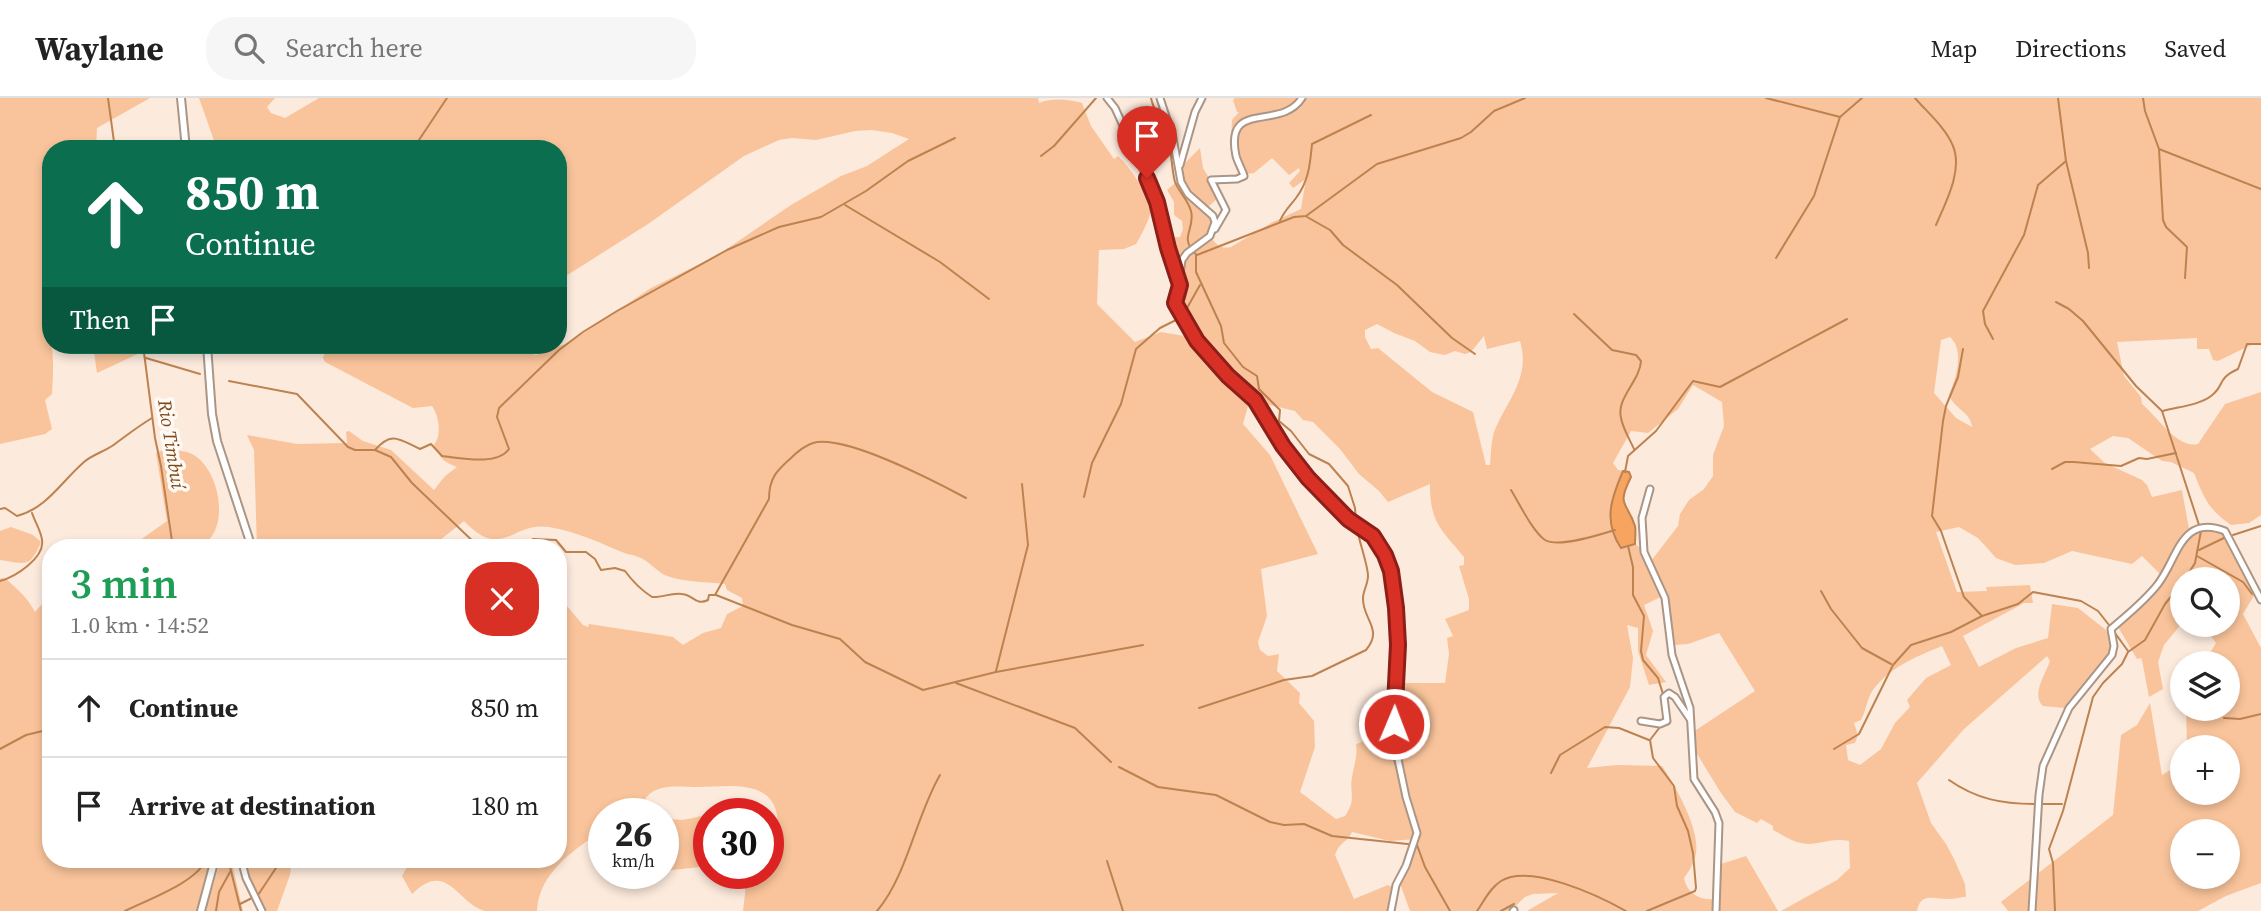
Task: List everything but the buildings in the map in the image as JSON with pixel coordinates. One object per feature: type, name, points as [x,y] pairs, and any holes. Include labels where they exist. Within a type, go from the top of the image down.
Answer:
[{"type":"main road","points":[[181,98],[185,140]]},
{"type":"main road","points":[[208,354],[212,414],[217,440],[249,539]]},
{"type":"main road","points":[[201,911],[213,868]]},
{"type":"street","points":[[1107,98],[1115,108],[1154,193],[1180,285]]},
{"type":"street","points":[[1160,98],[1170,124],[1181,182],[1185,190],[1215,219],[1213,232]]},
{"type":"street","points":[[1179,169],[1195,112],[1202,98]]},
{"type":"street","points":[[1302,98],[1290,111],[1247,117],[1240,122],[1236,152],[1244,176],[1237,180],[1211,180],[1226,211],[1207,240],[1185,256],[1175,305],[1197,341],[1228,376],[1255,400],[1283,446],[1308,478],[1348,519],[1373,536],[1391,571],[1398,645],[1394,702],[1395,745],[1417,833],[1396,886],[1391,911]]},
{"type":"street","points":[[1650,489],[1642,518],[1644,552],[1665,598],[1672,655],[1688,698],[1694,779],[1719,823],[1716,911]]},
{"type":"street","points":[[2032,911],[2043,766],[2069,708],[2112,655],[2114,646],[2111,629],[2156,587],[2185,537],[2198,529],[2225,531],[2261,600]]},
{"type":"street","points":[[1641,721],[1665,723],[1668,719],[1664,697],[1669,693],[1675,697],[1691,722]]},
{"type":"street","points":[[243,868],[262,911]]},
{"type":"shaded area","points":[[0,98],[150,98],[97,128],[96,140],[42,140],[42,354],[52,354],[53,358],[52,394],[45,400],[52,429],[45,434],[0,444]]},
{"type":"shaded area","points":[[199,98],[275,98],[267,107],[271,113],[285,118],[319,98],[1038,98],[1039,103],[1065,100],[1082,103],[1091,126],[1114,159],[1118,156],[1128,167],[1144,191],[1150,207],[1148,220],[1136,244],[1124,249],[1099,250],[1097,304],[1135,342],[1161,332],[1190,337],[1173,302],[1176,278],[1165,249],[1166,238],[1180,237],[1183,229],[1182,221],[1174,215],[1174,202],[1167,190],[1181,178],[1182,166],[1200,148],[1203,168],[1220,196],[1207,208],[1213,217],[1212,238],[1218,245],[1231,247],[1301,209],[1306,179],[1293,188],[1289,183],[1300,171],[1299,168],[1289,175],[1272,158],[1254,173],[1247,174],[1245,166],[1235,156],[1231,141],[1232,120],[1239,112],[1233,100],[1235,98],[2261,98],[2261,344],[2251,345],[2218,361],[2213,360],[2209,349],[2197,349],[2197,338],[2117,342],[2124,376],[2141,397],[2142,404],[2182,442],[2198,444],[2225,404],[2261,392],[2261,515],[2249,523],[2231,525],[2217,514],[2208,502],[2194,473],[2171,462],[2162,461],[2128,438],[2113,436],[2090,449],[2105,463],[2142,480],[2152,497],[2182,490],[2189,529],[2197,526],[2226,533],[2255,594],[2243,614],[2261,648],[2261,883],[2226,896],[2198,911],[2008,911],[2001,902],[2113,815],[2121,735],[2137,725],[2150,703],[2162,775],[2170,770],[2170,805],[2240,805],[2240,735],[2187,735],[2186,721],[2240,721],[2240,651],[2211,651],[2216,643],[2212,637],[2240,637],[2240,567],[2170,567],[2171,637],[2164,645],[2158,662],[2163,689],[2149,697],[2142,660],[2137,659],[2118,627],[2131,609],[2163,577],[2142,556],[2132,564],[2072,551],[2044,563],[2015,565],[1996,558],[1978,538],[1959,527],[1936,532],[1957,592],[1987,591],[1986,587],[2030,585],[2033,603],[2024,603],[1963,636],[1979,667],[2016,648],[2048,638],[2052,604],[2078,608],[2106,630],[2114,647],[2089,684],[2069,701],[2065,708],[2043,706],[2038,696],[2050,661],[2047,656],[1964,729],[1917,783],[1931,823],[1946,844],[1965,884],[1966,897],[1925,899],[1921,901],[1917,911],[1781,911],[1837,880],[1850,868],[1849,841],[1805,844],[1795,841],[1773,830],[1773,826],[1761,819],[1757,823],[1735,812],[1721,793],[1694,749],[1693,732],[1755,691],[1719,633],[1688,644],[1671,643],[1667,594],[1644,605],[1653,631],[1646,655],[1666,682],[1649,685],[1638,651],[1638,628],[1627,625],[1633,658],[1630,687],[1587,768],[1617,765],[1662,766],[1680,796],[1694,832],[1695,856],[1684,878],[1691,892],[1705,899],[1717,899],[1721,864],[1746,856],[1778,911],[1527,911],[1558,893],[1525,897],[1510,911],[1410,911],[1399,881],[1416,849],[1417,839],[1390,841],[1352,832],[1335,855],[1354,899],[1388,885],[1392,887],[1392,911],[743,911],[746,889],[784,889],[784,798],[769,798],[756,790],[733,786],[661,788],[646,798],[588,798],[588,840],[567,857],[567,606],[583,625],[588,627],[589,624],[673,637],[683,645],[703,633],[721,628],[727,614],[743,606],[742,598],[727,590],[725,584],[670,577],[641,558],[549,527],[525,529],[498,539],[477,533],[464,521],[441,539],[257,539],[254,450],[247,435],[297,444],[347,443],[346,432],[349,431],[363,441],[391,450],[434,490],[445,476],[457,467],[442,459],[434,445],[439,426],[432,406],[413,408],[325,362],[324,354],[567,354],[567,343],[651,288],[718,255],[791,205],[841,176],[867,166],[909,139],[892,133],[855,131],[816,140],[779,140],[744,156],[648,224],[567,275],[567,140],[214,140]],"holes":[[[1377,324],[1415,341],[1430,352],[1445,355],[1455,351],[1465,354],[1471,352],[1484,336],[1487,349],[1520,341],[1523,354],[1520,378],[1494,432],[1490,465],[1486,465],[1473,412],[1432,392],[1378,348],[1371,349],[1365,337],[1365,330]],[[1950,337],[1955,343],[1958,357],[1949,395],[1969,418],[1972,427],[1956,418],[1934,393],[1941,340]],[[1693,385],[1722,402],[1724,426],[1713,455],[1713,476],[1704,489],[1689,500],[1680,514],[1678,526],[1651,561],[1649,554],[1635,544],[1626,548],[1619,545],[1612,525],[1611,508],[1623,471],[1618,470],[1613,463],[1631,431],[1648,433],[1678,409]],[[1251,395],[1257,402],[1295,411],[1303,420],[1313,422],[1388,502],[1430,484],[1432,508],[1438,525],[1464,557],[1464,565],[1459,566],[1469,599],[1469,610],[1445,619],[1453,636],[1447,638],[1449,654],[1445,683],[1397,683],[1393,743],[1382,735],[1356,744],[1351,805],[1345,816],[1336,819],[1300,792],[1315,747],[1314,721],[1299,703],[1300,693],[1277,671],[1279,654],[1268,656],[1260,650],[1258,642],[1267,616],[1261,569],[1318,554],[1270,455],[1243,424]],[[1942,646],[1951,665],[1926,678],[1907,700],[1910,707],[1895,723],[1881,749],[1860,765],[1848,760],[1846,745],[1855,743],[1858,735],[1854,723],[1861,720],[1869,697],[1880,682],[1904,663]]]},
{"type":"shaded area","points":[[94,354],[138,354],[97,373]]},
{"type":"shaded area","points":[[165,449],[192,454],[202,461],[210,472],[219,500],[219,514],[210,539],[142,539],[167,521],[156,453]]},
{"type":"shaded area","points":[[1623,471],[1629,472],[1631,477],[1624,494],[1624,503],[1635,526],[1635,544],[1621,548],[1612,529],[1611,510]]},
{"type":"shaded area","points":[[11,527],[33,535],[41,542],[34,556],[26,562],[0,560],[0,531]]},
{"type":"shaded area","points":[[0,579],[6,579],[22,594],[35,612],[42,604],[42,868],[210,868],[198,911],[0,911]]},
{"type":"shaded area","points":[[691,818],[693,868],[679,869],[679,820]]},
{"type":"shaded area","points":[[218,868],[233,868],[243,911],[205,911]]},
{"type":"shaded area","points":[[245,868],[291,868],[277,911],[267,911]]},
{"type":"shaded area","points":[[406,868],[555,868],[542,889],[537,911],[485,911],[475,907],[443,882],[424,884],[412,894],[402,876]]},
{"type":"waterway","name":"Rio Timbuí","points":[[108,98],[114,140]]},
{"type":"waterway","points":[[419,140],[447,98]]},
{"type":"waterway","points":[[1041,156],[1054,146],[1096,98]]},
{"type":"waterway","points":[[1151,98],[1168,138],[1175,182],[1191,211],[1188,238],[1190,247]]},
{"type":"waterway","points":[[1197,255],[1294,217],[1306,216],[1377,164],[1461,138],[1494,111],[1525,98]]},
{"type":"waterway","points":[[1766,98],[1840,117]]},
{"type":"waterway","points":[[1776,258],[1814,196],[1840,117],[1862,98]]},
{"type":"waterway","points":[[1915,98],[1946,133],[1956,155],[1952,186],[1936,225]]},
{"type":"waterway","points":[[2058,98],[2066,161],[2088,253],[2089,268]]},
{"type":"waterway","points":[[2143,98],[2159,149],[2163,220],[2166,227],[2187,247],[2185,278]]},
{"type":"waterway","points":[[1280,221],[1304,185],[1312,144],[1371,115]]},
{"type":"waterway","points":[[567,344],[617,311],[727,250],[779,227],[821,217],[866,191],[908,161],[955,138]]},
{"type":"waterway","points":[[2159,149],[2261,189]]},
{"type":"waterway","points":[[1993,339],[1985,324],[1983,311],[2024,235],[2038,185],[2066,161]]},
{"type":"waterway","points":[[845,205],[940,262],[989,299]]},
{"type":"waterway","points":[[1307,217],[1330,230],[1343,245],[1397,285],[1452,338],[1475,354]]},
{"type":"waterway","points":[[1193,252],[1196,254],[1196,272],[1221,326],[1224,343],[1243,367],[1257,376],[1259,389],[1280,410],[1279,421],[1291,431],[1309,454],[1329,464],[1348,486],[1356,522]]},
{"type":"waterway","points":[[1084,497],[1092,463],[1121,404],[1136,349],[1160,328],[1182,317],[1200,285]]},
{"type":"waterway","points":[[2056,302],[2083,321],[2136,386],[2162,411],[2199,525]]},
{"type":"waterway","points":[[1574,314],[1612,350],[1636,355],[1641,361],[1637,376],[1620,411],[1623,426],[1634,449]]},
{"type":"waterway","points":[[1625,472],[1628,456],[1656,431],[1693,381],[1720,387],[1847,319]]},
{"type":"waterway","points":[[2163,411],[2195,404],[2211,396],[2223,379],[2238,369],[2247,344],[2261,344]]},
{"type":"waterway","points":[[1963,349],[1958,377],[1943,421],[1932,516],[1941,531],[1964,597],[1982,616]]},
{"type":"waterway","name":"Rio Timbuí","points":[[144,354],[172,539]]},
{"type":"waterway","points":[[375,450],[386,440],[396,439],[420,449],[431,444],[442,456],[478,460],[496,458],[509,449],[497,417],[499,408],[555,354]]},
{"type":"waterway","points":[[146,358],[200,374]]},
{"type":"waterway","points":[[229,381],[297,394],[348,447],[355,450],[375,450],[391,457],[412,483],[471,539]]},
{"type":"waterway","points":[[0,509],[5,508],[17,516],[37,507],[87,460],[152,418]]},
{"type":"waterway","points":[[567,552],[586,552],[595,559],[601,570],[615,568],[625,571],[637,586],[652,597],[678,594],[704,602],[709,595],[715,595],[769,499],[774,476],[804,447],[813,443],[827,442],[867,452],[913,471],[966,498]]},
{"type":"waterway","points":[[2052,469],[2065,462],[2121,466],[2139,458],[2176,453]]},
{"type":"waterway","points":[[996,671],[1028,545],[1022,484]]},
{"type":"waterway","points":[[1511,490],[1531,524],[1545,540],[1569,542],[1615,530]]},
{"type":"waterway","points":[[0,581],[21,571],[34,560],[42,547],[32,513]]},
{"type":"waterway","points":[[2233,535],[2261,526]]},
{"type":"waterway","points":[[1199,708],[1284,680],[1312,676],[1366,650],[1371,643],[1373,630],[1364,605],[1363,595],[1368,571],[1357,528]]},
{"type":"waterway","points":[[2192,567],[2201,531]]},
{"type":"waterway","points":[[2199,550],[2226,537]]},
{"type":"waterway","points":[[1628,546],[1633,567],[1633,595],[1644,616],[1641,651],[1643,660],[1658,678],[1663,694]]},
{"type":"waterway","points":[[2197,556],[2243,582],[2252,594]]},
{"type":"waterway","points":[[1821,591],[1831,609],[1862,648],[1891,664]]},
{"type":"waterway","points":[[1834,749],[1859,734],[1893,665],[1911,645],[1951,632],[1982,616],[2018,604],[2033,592],[2081,601],[2098,611],[2109,625]]},
{"type":"waterway","points":[[716,595],[792,625],[840,639],[865,662],[923,690],[996,672],[1143,645]]},
{"type":"waterway","points":[[2055,911],[2053,863],[2049,849],[2063,811],[2093,697],[2122,664],[2128,652],[2145,640],[2170,598]]},
{"type":"waterway","points":[[2115,633],[2128,651]]},
{"type":"waterway","points":[[956,683],[1075,728],[1111,762]]},
{"type":"waterway","points":[[1379,702],[1402,789]]},
{"type":"waterway","points":[[2240,719],[2261,714]]},
{"type":"waterway","points":[[1551,773],[1560,755],[1605,727],[1619,728],[1649,740]]},
{"type":"waterway","points":[[1650,740],[1660,727]]},
{"type":"waterway","points":[[0,749],[26,735],[42,731]]},
{"type":"waterway","points":[[1647,911],[1695,891],[1696,888],[1688,831],[1677,806],[1674,786],[1653,758],[1650,740]]},
{"type":"waterway","points":[[1119,767],[1158,787],[1216,795],[1270,822],[1284,825],[1304,824],[1332,836],[1417,845]]},
{"type":"waterway","points":[[877,911],[896,881],[940,775]]},
{"type":"waterway","points":[[1949,780],[1969,792],[1990,799],[2035,804]]},
{"type":"waterway","points":[[2042,804],[2062,804]]},
{"type":"waterway","points":[[1409,815],[1414,833]]},
{"type":"waterway","points":[[1417,845],[1425,867],[1450,911]]},
{"type":"waterway","points":[[1107,861],[1123,911]]},
{"type":"waterway","points":[[125,911],[183,883],[200,868]]},
{"type":"waterway","name":"Rio Timbuí","points":[[230,868],[241,911]]},
{"type":"waterway","points":[[258,895],[276,868]]},
{"type":"waterway","points":[[216,911],[219,892],[230,872]]},
{"type":"waterway","points":[[1477,911],[1490,891],[1501,881],[1529,876],[1582,890],[1626,911]]},
{"type":"waterway","points":[[240,904],[252,898]]},
{"type":"waterway","points":[[1501,911],[1514,904]]},
{"type":"route","points":[[1147,178],[1157,202],[1180,285],[1175,307],[1208,355],[1255,400],[1283,446],[1308,478],[1348,519],[1373,536],[1385,555],[1394,587],[1398,645],[1394,724]]}]
